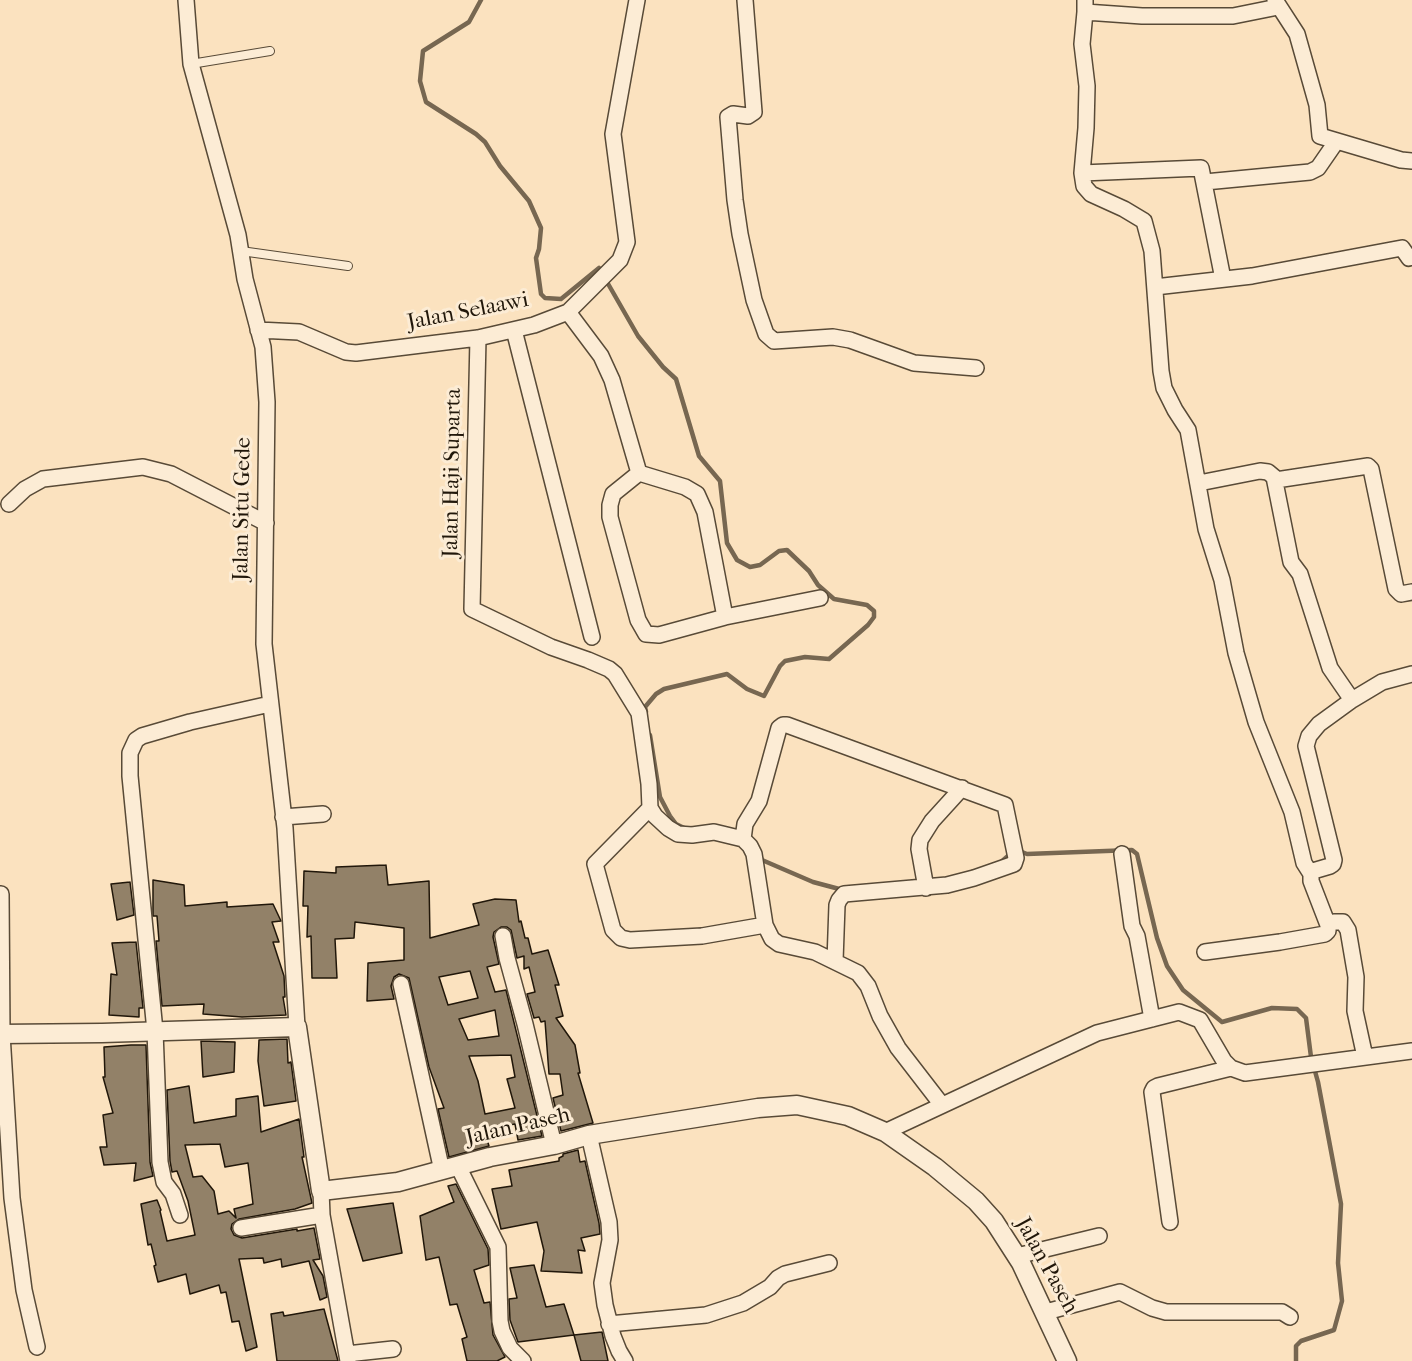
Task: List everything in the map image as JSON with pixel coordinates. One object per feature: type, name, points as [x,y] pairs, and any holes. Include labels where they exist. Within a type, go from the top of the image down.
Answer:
[{"type":"street","name":"Jalan Situ Gede","points":[[186,0],[191,64],[241,250],[245,279],[264,347],[267,402],[264,644],[283,816],[297,1027]]},
{"type":"street","name":"Jalan Selaawi","points":[[258,330],[299,332],[346,352],[356,353],[478,338],[514,330],[568,312],[620,260],[627,242],[613,134],[637,0]]},
{"type":"street","points":[[745,0],[754,112],[748,116],[733,114],[728,117],[740,234],[754,300],[766,334],[774,340],[833,337],[850,340],[914,363],[976,368]]},
{"type":"street","points":[[1205,952],[1325,934],[1328,931],[1328,925],[1311,881],[1311,874],[1304,862],[1292,812],[1249,699],[1236,653],[1222,580],[1206,529],[1188,430],[1164,388],[1152,251],[1144,221],[1124,208],[1091,194],[1084,186],[1082,173],[1087,86],[1082,44],[1085,6],[1142,16],[1233,16],[1276,4],[1297,33],[1317,105],[1320,136],[1412,161]]},
{"type":"street","points":[[1205,182],[1310,172],[1318,168],[1336,142]]},
{"type":"street","points":[[1082,173],[1199,167],[1205,182],[1223,279]]},
{"type":"street","points":[[1155,287],[1223,279],[1402,248],[1408,258],[1412,257]]},
{"type":"street","points":[[568,312],[601,356],[612,380],[639,473]]},
{"type":"street","points":[[514,330],[591,637]]},
{"type":"street","name":"Jalan Haji Suparta","points":[[478,338],[472,609],[551,647],[609,669],[615,674],[639,713],[650,807]]},
{"type":"street","points":[[1276,480],[1368,466],[1371,469],[1396,589],[1401,594],[1412,592]]},
{"type":"street","points":[[9,504],[25,489],[43,479],[143,467],[171,474],[266,522]]},
{"type":"street","points":[[1199,483],[1260,471],[1268,472],[1276,480],[1289,558],[1300,574],[1330,669],[1352,700]]},
{"type":"street","points":[[639,473],[613,494],[610,517],[638,620],[646,634],[659,635],[725,617],[820,598]]},
{"type":"street","points":[[639,473],[685,487],[697,494],[705,512],[725,617]]},
{"type":"street","points":[[1311,874],[1312,871],[1330,866],[1334,860],[1306,746],[1309,736],[1320,724],[1352,700],[1382,682],[1412,674]]},
{"type":"street","points":[[180,1215],[173,1194],[164,1182],[160,1162],[155,1031],[129,763],[132,746],[142,736],[190,722],[270,704]]},
{"type":"street","points":[[743,835],[759,801],[779,728],[783,725],[1005,805],[1015,853],[1014,864],[974,878],[849,893],[841,897],[837,905],[835,961]]},
{"type":"street","points":[[925,883],[919,849],[920,840],[932,821],[962,788]]},
{"type":"street","points":[[743,835],[714,832],[678,834],[661,823],[650,807],[595,866],[613,930],[621,938],[630,940],[702,936],[765,925]]},
{"type":"street","points":[[283,816],[323,814]]},
{"type":"street","points":[[743,835],[754,854],[765,925],[772,939],[779,944],[815,952],[858,973],[868,986],[880,1016],[898,1048],[942,1106]]},
{"type":"street","points":[[1122,854],[1132,926],[1137,936],[1152,1018]]},
{"type":"street","points":[[1,894],[1,1034],[15,1233],[24,1290],[37,1347]]},
{"type":"street","points":[[1328,925],[1343,922],[1348,930],[1356,977],[1355,1011],[1365,1057]]},
{"type":"street","points":[[503,936],[554,1145]]},
{"type":"street","points":[[401,984],[450,1169],[498,1247],[502,1331],[510,1348],[523,1361]]},
{"type":"street","points":[[885,1132],[1097,1034],[1179,1012],[1200,1020],[1224,1061],[1231,1068],[1245,1073],[1412,1051]]},
{"type":"street","points":[[1,1034],[297,1027],[321,1191],[322,1215],[347,1357],[393,1349]]},
{"type":"street","points":[[1170,1222],[1152,1092],[1158,1086],[1231,1068]]},
{"type":"street","name":"Jalan Paseh","points":[[321,1191],[398,1182],[489,1157],[554,1145],[589,1135],[758,1108],[797,1105],[848,1116],[885,1132],[935,1167],[976,1201],[994,1221],[1017,1256],[1046,1312],[1067,1361]]},
{"type":"street","points":[[589,1135],[609,1222],[610,1240],[602,1283],[609,1324],[625,1361]]},
{"type":"street","points":[[241,1228],[322,1215]]},
{"type":"street","points":[[1017,1256],[1099,1236]]},
{"type":"street","points":[[609,1324],[706,1315],[743,1303],[770,1287],[785,1274],[829,1263]]},
{"type":"street","points":[[1046,1312],[1120,1292],[1152,1308],[1166,1312],[1282,1312],[1290,1317]]},
{"type":"lane","points":[[191,64],[270,51]]},
{"type":"lane","points":[[241,250],[348,266]]},
{"type":"building","points":[[386,865],[388,885],[429,881],[430,938],[479,925],[473,904],[495,899],[516,900],[519,922],[521,921],[525,938],[528,938],[532,954],[548,950],[559,985],[555,985],[563,1016],[556,1018],[575,1045],[580,1073],[578,1073],[593,1123],[561,1131],[553,1098],[563,1095],[560,1074],[549,1074],[545,1021],[541,1022],[539,1017],[534,1018],[527,994],[535,992],[529,967],[524,969],[524,956],[517,958],[511,930],[501,927],[494,932],[493,937],[499,964],[487,967],[495,992],[506,990],[542,1136],[518,1140],[515,1124],[484,1130],[489,1146],[449,1157],[438,1109],[444,1108],[429,1067],[409,978],[399,974],[394,977],[391,986],[394,999],[367,1001],[368,963],[404,960],[404,928],[355,922],[354,938],[335,939],[337,978],[312,978],[311,936],[307,937],[308,906],[303,906],[304,871],[336,873],[336,867]],"holes":[[[470,971],[478,998],[448,1005],[439,977]],[[495,1010],[499,1036],[468,1040],[459,1019]],[[511,1055],[515,1077],[507,1079],[515,1108],[485,1114],[478,1081],[469,1056]]]},
{"type":"building","points":[[153,880],[184,885],[185,906],[227,902],[227,907],[273,904],[281,921],[272,922],[279,942],[273,942],[284,976],[285,997],[283,997],[286,1015],[242,1017],[203,1014],[204,1004],[162,1006],[156,941],[159,941],[157,916],[153,916]]},
{"type":"building","points":[[130,882],[134,915],[117,920],[111,884]]},
{"type":"building","points":[[136,942],[143,1008],[139,1008],[139,1017],[109,1015],[111,974],[117,975],[112,943]]},
{"type":"building","points":[[287,1039],[288,1063],[291,1062],[296,1101],[264,1106],[258,1061],[259,1040]]},
{"type":"building","points":[[201,1041],[235,1042],[234,1072],[203,1077]]},
{"type":"building","points":[[146,1045],[150,1162],[153,1176],[134,1181],[136,1163],[104,1165],[100,1147],[107,1147],[103,1115],[113,1113],[103,1077],[105,1077],[104,1047]]},
{"type":"building","points":[[189,1086],[194,1123],[236,1116],[236,1099],[258,1096],[261,1132],[299,1119],[304,1157],[302,1157],[312,1203],[295,1209],[239,1219],[232,1224],[231,1229],[234,1235],[242,1238],[314,1228],[320,1259],[313,1260],[323,1276],[327,1297],[320,1300],[309,1261],[282,1267],[281,1259],[264,1263],[263,1258],[239,1259],[257,1347],[246,1351],[239,1321],[232,1322],[226,1292],[221,1293],[219,1285],[190,1294],[186,1274],[158,1282],[151,1244],[148,1245],[141,1204],[157,1200],[167,1241],[195,1235],[188,1201],[177,1171],[172,1172],[167,1090]],"holes":[[[220,1144],[225,1167],[248,1163],[253,1204],[234,1209],[236,1218],[229,1211],[218,1214],[214,1191],[202,1176],[193,1177],[185,1145]]]},
{"type":"building","points":[[578,1150],[580,1162],[585,1161],[600,1234],[581,1238],[585,1251],[578,1250],[582,1273],[541,1271],[544,1251],[537,1222],[501,1229],[492,1189],[512,1186],[509,1170],[559,1161],[563,1154]]},
{"type":"building","points":[[456,1184],[488,1249],[489,1265],[474,1270],[484,1303],[490,1302],[493,1335],[505,1357],[497,1361],[467,1361],[462,1339],[467,1337],[457,1304],[450,1305],[439,1257],[426,1260],[420,1216],[454,1202],[448,1186]]},
{"type":"building","points":[[393,1203],[402,1253],[363,1261],[347,1209]]},
{"type":"building","points":[[534,1265],[546,1307],[564,1304],[574,1335],[518,1342],[510,1320],[509,1299],[517,1298],[510,1268]]},
{"type":"building","points":[[324,1309],[338,1361],[277,1361],[271,1314],[283,1312],[284,1316]]},
{"type":"building","points":[[602,1332],[608,1361],[581,1361],[574,1335]]},
{"type":"waterway","points":[[481,0],[469,22],[423,51],[420,81],[426,102],[485,142],[500,166],[529,201],[541,228],[536,258],[541,294],[545,298],[561,299],[599,268],[638,336],[676,379],[699,456],[720,481],[727,543],[737,560],[750,567],[760,565],[779,551],[787,550],[809,571],[818,585],[834,599],[867,605],[874,611],[874,617],[868,625],[829,659],[805,657],[785,661],[764,696],[747,689],[727,674],[664,689],[656,694],[645,707],[646,712]]},
{"type":"waterway","points":[[650,735],[660,797],[676,824],[686,829]]},
{"type":"waterway","points":[[1000,863],[1009,855],[1022,852],[1027,854],[1132,850],[1137,854],[1157,938],[1167,966],[1183,990],[1222,1022],[1272,1008],[1297,1009],[1306,1018],[1311,1057],[1318,1082],[1341,1204],[1338,1263],[1342,1301],[1334,1330],[1301,1341],[1296,1346],[1296,1361]]},
{"type":"waterway","points":[[760,856],[762,860],[813,882],[843,890]]}]
